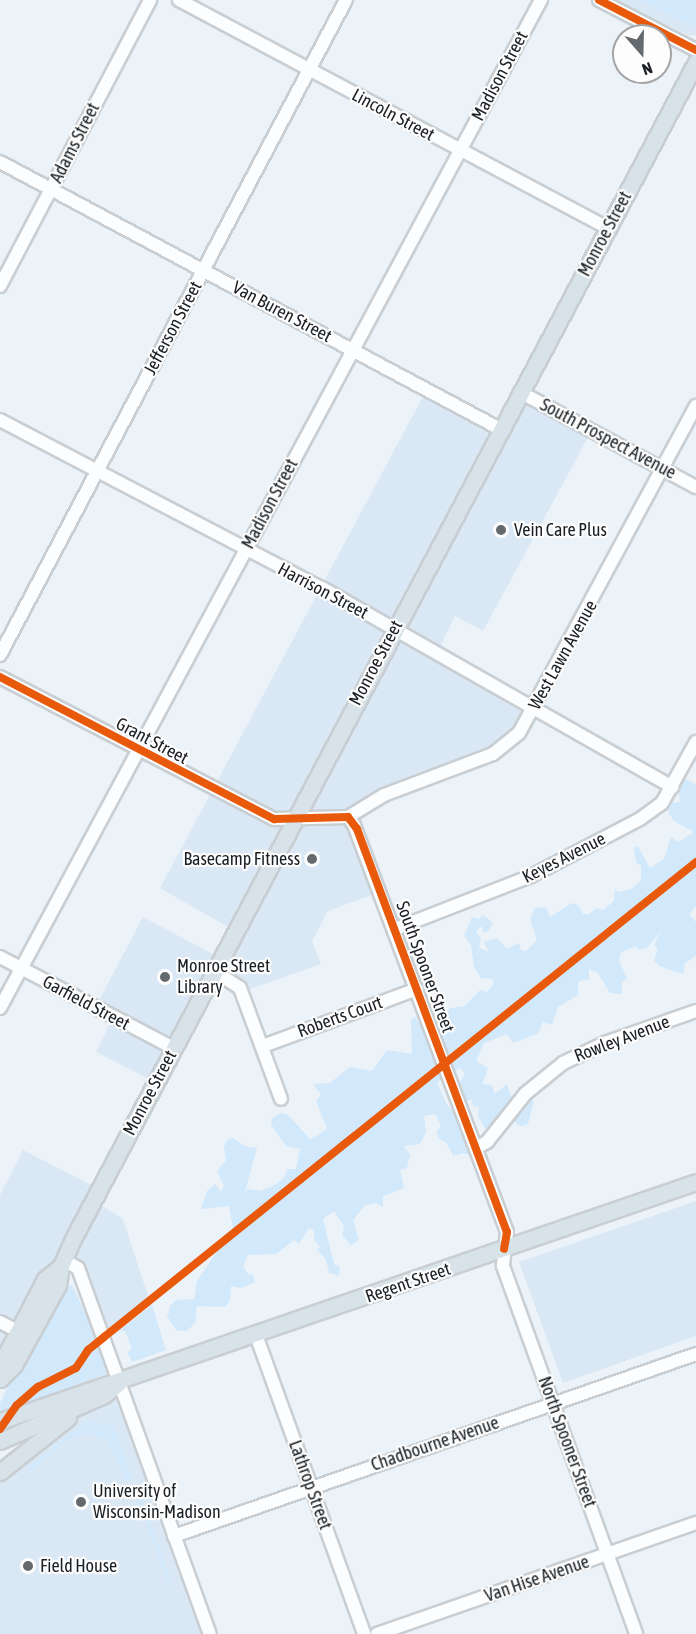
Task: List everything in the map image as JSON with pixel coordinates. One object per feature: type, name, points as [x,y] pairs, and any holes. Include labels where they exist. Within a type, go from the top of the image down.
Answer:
[{"type":"main road","name":"Monroe Street","points":[[0,1379],[14,1365],[24,1334],[61,1279],[63,1263],[173,1048],[696,62]]},
{"type":"main road","name":"Regent Street","points":[[0,1441],[82,1405],[119,1383],[696,1182]]},
{"type":"main road","name":"Regent Street","points":[[0,1421],[100,1385],[119,1383]]},
{"type":"main road","points":[[0,1461],[25,1425],[64,1398]]},
{"type":"main road","points":[[0,1472],[82,1405]]},
{"type":"street","name":"Adams Street","points":[[0,286],[150,0]]},
{"type":"street","name":"Lincoln Street","points":[[179,0],[609,229]]},
{"type":"street","name":"Jefferson Street","points":[[0,655],[346,0]]},
{"type":"street","name":"Madison Street","points":[[0,1008],[541,0]]},
{"type":"street","points":[[599,0],[696,50]]},
{"type":"street","name":"Van Buren Street","points":[[0,162],[500,429]]},
{"type":"street","name":"South Prospect Avenue","points":[[520,392],[696,487]]},
{"type":"street","name":"West Lawn Avenue","points":[[348,817],[384,795],[501,750],[519,733],[696,406]]},
{"type":"street","name":"Harrison Street","points":[[0,420],[96,473],[394,629],[672,787]]},
{"type":"street","name":"Grant Street","points":[[0,677],[274,819],[294,820]]},
{"type":"street","name":"Keyes Avenue","points":[[395,929],[502,889],[564,860],[656,808],[672,787],[696,742]]},
{"type":"street","points":[[294,820],[348,817]]},
{"type":"street","name":"South Spooner Street","points":[[348,817],[357,829],[507,1233],[504,1249]]},
{"type":"street","name":"Garfield Street","points":[[0,957],[173,1048]]},
{"type":"street","points":[[214,971],[238,985],[263,1046],[281,1099]]},
{"type":"street","name":"Roberts Court","points":[[263,1046],[417,989]]},
{"type":"street","name":"Rowley Avenue","points":[[476,1148],[487,1142],[525,1094],[563,1063],[605,1043],[696,1011]]},
{"type":"street","name":"North Spooner Street","points":[[504,1249],[503,1266],[636,1634]]},
{"type":"street","points":[[63,1263],[78,1268],[210,1634]]},
{"type":"street","points":[[0,1322],[24,1334]]},
{"type":"street","name":"Lathrop Street","points":[[256,1335],[364,1634]]},
{"type":"street","name":"Chadbourne Avenue","points":[[174,1536],[696,1354]]},
{"type":"street","name":"Van Hise Avenue","points":[[377,1634],[696,1523]]},
{"type":"shaded area","points":[[612,0],[696,0],[696,35],[690,36],[672,28],[672,24],[664,24]]},
{"type":"shaded area","points":[[641,0],[696,0],[696,21],[693,27]]},
{"type":"shaded area","points":[[427,389],[500,429],[520,392],[592,430],[483,631],[455,616],[437,653],[532,709],[512,741],[349,817],[380,892],[328,911],[312,941],[321,964],[242,992],[214,971],[155,1082],[96,1052],[113,1017],[95,1008],[143,917],[220,958],[235,931],[160,888]]},
{"type":"shaded area","points":[[683,778],[696,784],[696,906],[689,914],[696,922],[696,956],[685,963],[683,974],[659,966],[654,960],[658,949],[654,945],[661,931],[647,948],[639,950],[636,946],[621,952],[619,961],[627,978],[622,982],[622,994],[610,993],[598,973],[589,969],[589,979],[578,982],[578,995],[558,1007],[552,1025],[543,1022],[538,1033],[519,1041],[512,1042],[507,1034],[484,1043],[476,1061],[488,1068],[482,1084],[492,1085],[495,1094],[507,1084],[510,1095],[534,1101],[528,1124],[521,1126],[510,1119],[485,1129],[478,1115],[479,1106],[474,1107],[471,1099],[465,1102],[459,1092],[463,1088],[458,1085],[465,1074],[460,1068],[437,1082],[447,1105],[462,1119],[475,1156],[464,1153],[453,1156],[446,1142],[439,1139],[436,1132],[441,1126],[435,1114],[424,1116],[426,1132],[420,1144],[404,1146],[410,1155],[407,1168],[400,1170],[404,1188],[383,1196],[383,1207],[376,1203],[365,1205],[353,1220],[359,1240],[351,1245],[342,1235],[344,1226],[334,1211],[323,1219],[334,1264],[340,1267],[339,1276],[329,1273],[326,1259],[317,1250],[320,1247],[314,1240],[314,1230],[309,1228],[299,1244],[294,1240],[276,1254],[248,1255],[243,1267],[249,1275],[252,1273],[255,1282],[241,1288],[231,1286],[230,1301],[225,1307],[197,1306],[195,1323],[187,1331],[177,1331],[167,1316],[171,1305],[176,1300],[194,1299],[197,1281],[233,1228],[229,1206],[201,1209],[207,1191],[215,1184],[221,1192],[224,1186],[217,1171],[226,1160],[224,1147],[227,1140],[233,1138],[244,1146],[257,1148],[244,1195],[247,1189],[260,1191],[273,1186],[284,1178],[287,1169],[296,1169],[300,1149],[286,1146],[271,1124],[272,1118],[280,1113],[287,1114],[310,1139],[318,1135],[327,1129],[316,1101],[321,1094],[313,1084],[330,1083],[350,1067],[372,1071],[387,1050],[412,1054],[411,1020],[415,1017],[421,1026],[451,1008],[465,1006],[480,990],[487,992],[494,984],[492,979],[481,978],[474,967],[471,945],[464,936],[472,917],[479,919],[483,915],[493,923],[488,931],[484,933],[481,926],[476,932],[481,939],[479,948],[489,952],[484,942],[497,938],[507,949],[519,943],[521,950],[526,951],[537,940],[530,919],[535,908],[546,907],[550,917],[572,903],[578,905],[583,914],[589,914],[596,908],[603,910],[614,901],[615,889],[618,892],[629,890],[641,881],[641,866],[636,862],[634,848],[638,846],[650,868],[664,859],[671,837],[679,842],[694,832],[674,821],[668,812],[672,803],[680,802],[677,783]]},
{"type":"shaded area","points":[[23,1150],[99,1189],[93,1200],[123,1219],[150,1302],[104,1337],[78,1268],[64,1260],[0,1379],[0,1195]]},
{"type":"shaded area","points":[[696,1201],[696,1336],[563,1383],[519,1262]]},
{"type":"shaded area","points":[[72,1285],[108,1367],[106,1374],[0,1414],[0,1403],[7,1389],[64,1289]]},
{"type":"shaded area","points":[[152,1305],[166,1350],[132,1362],[127,1352],[132,1349],[125,1331],[119,1331]]},
{"type":"shaded area","name":"University of Wisconsin-Madison","points":[[119,1383],[210,1634],[0,1634],[0,1472]]},
{"type":"shaded area","points":[[86,1421],[114,1426],[133,1479],[125,1481],[107,1441],[87,1432],[64,1442],[31,1473],[28,1467]]},
{"type":"shaded area","points":[[136,1496],[143,1501],[171,1580],[167,1581]]},
{"type":"cycle path","points":[[599,0],[696,50]]},
{"type":"cycle path","points":[[0,677],[274,819],[348,817],[357,829],[507,1232],[504,1249]]},
{"type":"cycle path","points":[[0,1429],[17,1405],[38,1387],[76,1368],[88,1350],[696,862]]},
{"type":"place","name":"Vein Care Plus","points":[[501,530]]},
{"type":"place","name":"Basecamp Fitness","points":[[312,859]]},
{"type":"place","name":"Monroe Street Library","points":[[165,977]]},
{"type":"place","name":"University of Wisconsin-Madison","points":[[81,1502]]},
{"type":"place","name":"Field House","points":[[28,1566]]}]
